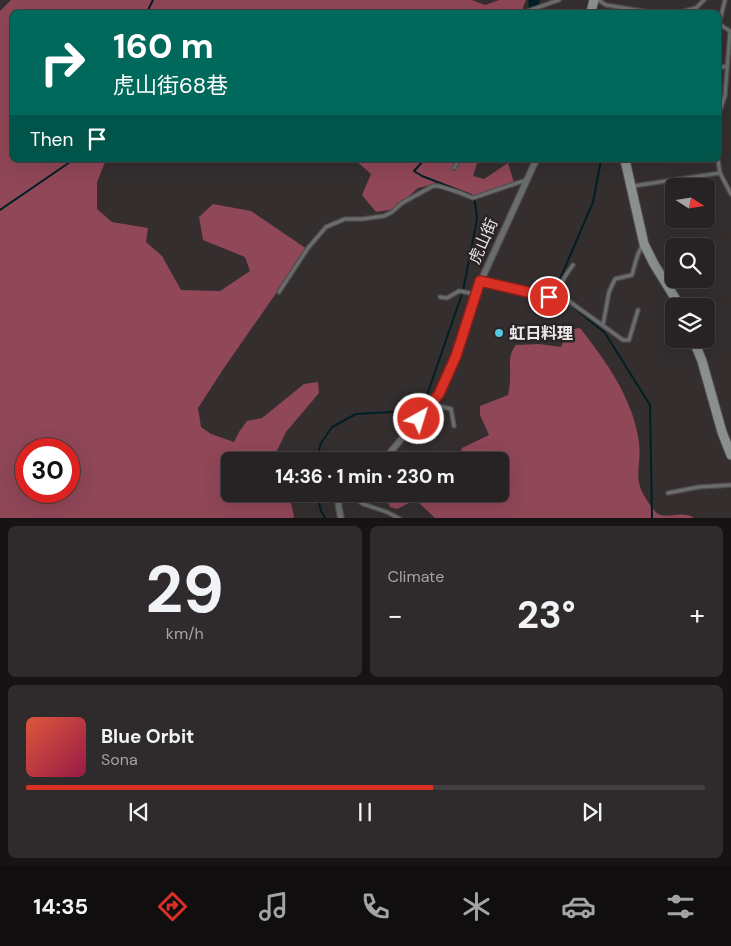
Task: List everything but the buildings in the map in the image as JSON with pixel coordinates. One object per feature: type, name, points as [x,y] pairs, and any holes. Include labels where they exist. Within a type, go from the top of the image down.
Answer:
[{"type":"street","name":"虎山街","points":[[391,452],[439,394],[456,356],[480,281],[535,162]]},
{"type":"street","points":[[625,162],[644,244],[675,298]]},
{"type":"street","points":[[697,348],[731,454]]},
{"type":"street","points":[[339,502],[341,518]]},
{"type":"lane","points":[[530,10],[559,0]]},
{"type":"lane","points":[[598,0],[606,5],[637,10]]},
{"type":"lane","points":[[688,10],[696,8],[704,0]]},
{"type":"lane","points":[[721,16],[725,0]]},
{"type":"lane","points":[[721,108],[724,100],[730,31]]},
{"type":"lane","points":[[721,67],[726,66]]},
{"type":"lane","points":[[454,168],[458,162]]},
{"type":"lane","points":[[718,162],[720,173],[731,194]]},
{"type":"lane","points":[[630,187],[720,173]]},
{"type":"lane","points":[[279,292],[308,248],[326,227],[336,222],[345,219],[384,216],[402,203],[433,186],[439,186],[473,198],[527,180]]},
{"type":"lane","points":[[603,326],[609,292],[615,279],[632,275],[638,259],[639,248],[644,244]]},
{"type":"lane","points":[[573,265],[562,281],[560,288],[562,294],[566,299],[623,340],[629,340],[638,310]]},
{"type":"lane","points":[[480,281],[549,297],[560,310]]},
{"type":"lane","points":[[440,297],[447,298],[459,292],[475,294]]},
{"type":"lane","points":[[431,404],[450,409],[454,426]]},
{"type":"lane","points":[[668,493],[699,487],[731,485]]},
{"type":"lane","points":[[360,502],[400,518]]},
{"type":"shaded area","points":[[11,0],[472,0],[485,5],[499,0],[526,0],[524,10],[10,10],[10,162],[105,162],[97,182],[97,209],[112,222],[148,228],[146,242],[162,256],[181,290],[220,291],[250,271],[245,257],[203,240],[199,217],[213,204],[251,211],[307,249],[198,408],[201,427],[211,434],[234,442],[247,421],[262,418],[304,384],[318,382],[319,393],[286,432],[276,452],[221,452],[221,502],[291,503],[293,518],[0,518],[0,11]]},
{"type":"shaded area","points":[[357,162],[477,162],[473,176],[484,179],[508,163],[515,186],[471,196],[455,194],[439,183],[418,188],[395,209],[376,212],[362,195],[371,174]]},
{"type":"shaded area","points":[[580,328],[609,368],[625,396],[636,427],[639,443],[638,479],[648,502],[658,514],[667,516],[685,515],[694,518],[435,518],[419,503],[411,502],[509,502],[509,452],[461,452],[462,448],[489,435],[480,415],[480,406],[508,395],[510,357],[516,345],[539,344],[561,347],[566,336],[572,330]]},
{"type":"shaded area","points":[[388,502],[411,502],[397,509],[390,507]]},
{"type":"waterway","points":[[148,10],[153,0]]},
{"type":"waterway","points":[[534,0],[534,10]]},
{"type":"waterway","points":[[0,210],[70,162]]},
{"type":"waterway","points":[[318,452],[321,443],[332,427],[356,414],[407,411],[427,395],[463,291],[477,219],[475,202],[471,195],[422,176],[414,171],[422,162]]},
{"type":"waterway","points":[[564,298],[555,291],[593,202],[601,162]]},
{"type":"waterway","points":[[571,305],[605,333],[650,405],[652,518]]},
{"type":"waterway","points":[[319,502],[325,518]]},
{"type":"place","name":"虹日料理","points":[[499,333]]},
{"type":"route","points":[[419,419],[439,394],[456,356],[480,281],[549,297]]}]
